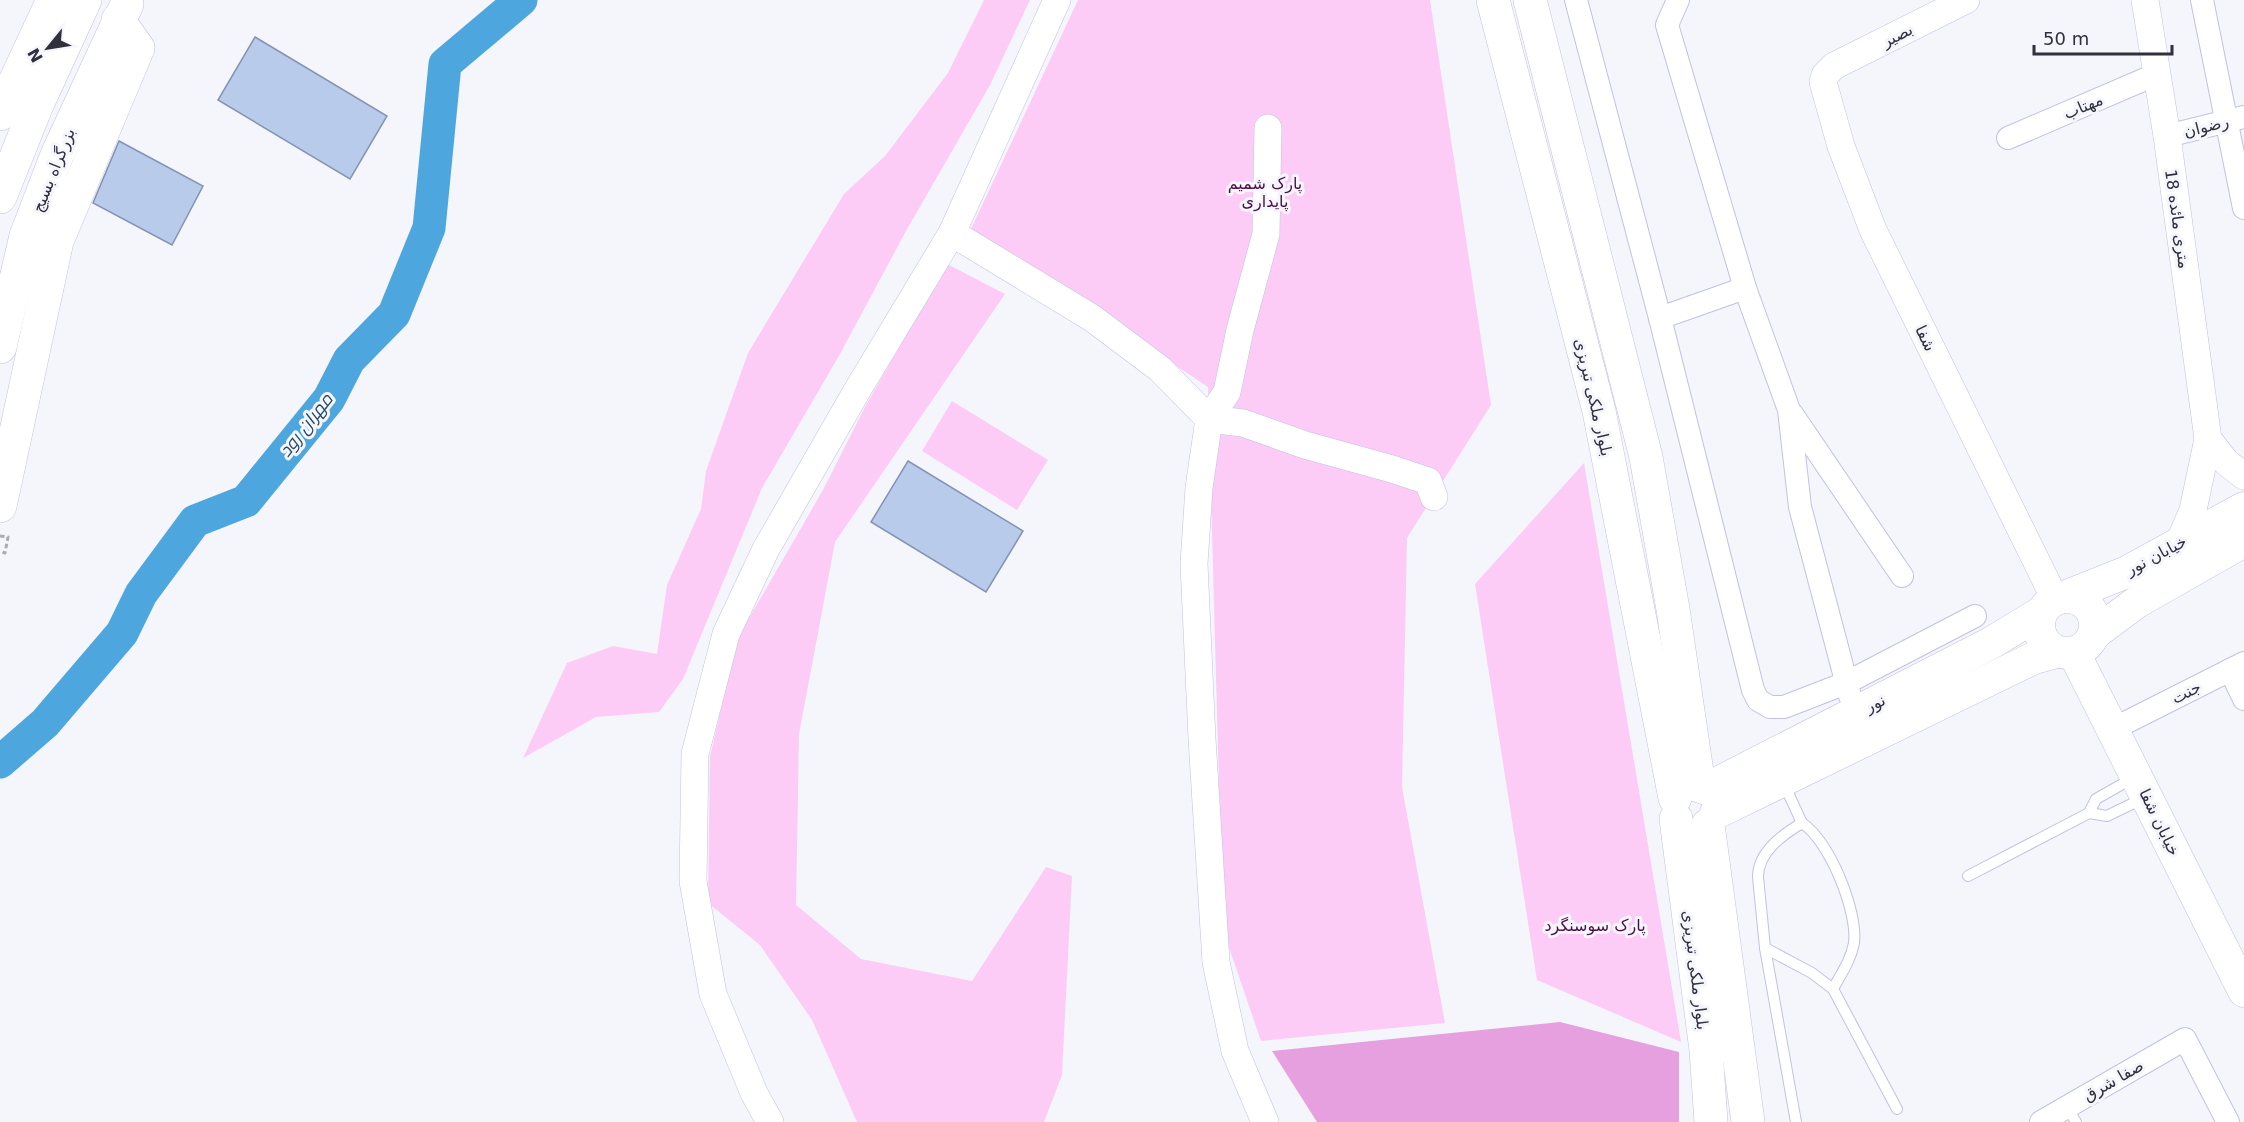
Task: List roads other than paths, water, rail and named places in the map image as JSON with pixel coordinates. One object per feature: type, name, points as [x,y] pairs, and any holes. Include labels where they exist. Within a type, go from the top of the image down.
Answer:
[{"type":"main road","points":[[0,114],[52,0]]},
{"type":"main road","points":[[0,197],[36,106],[85,0]]},
{"type":"main road","name":"بلوار ملکى تبریزى","points":[[1493,0],[1697,805],[1706,1050],[1711,1122]]},
{"type":"main road","name":"بلوار ملکى تبریزى","points":[[1530,0],[1646,457],[1673,609],[1697,805],[1748,1122]]},
{"type":"main road","points":[[0,506],[57,241],[138,48],[123,10]]},
{"type":"main road","name":"بزرگراه بسیج","points":[[0,347],[26,236],[57,155],[123,10]]},
{"type":"main road","name":"خیابان نور","points":[[2054,602],[2127,572],[2244,508]]},
{"type":"main road","name":"خیابان نور","points":[[2079,645],[2137,603],[2244,541]]},
{"type":"main road","points":[[2082,601],[2089,607],[2096,625],[2079,645],[2048,647],[2042,639],[2039,621],[2054,602],[2082,601]]},
{"type":"main road","name":"نور","points":[[1697,805],[1856,712],[1991,643],[2054,602]]},
{"type":"main road","name":"نور","points":[[1697,805],[1783,781],[2034,658],[2079,645]]},
{"type":"main road","name":"خیابان شفا","points":[[2079,645],[2127,722],[2244,953]]},
{"type":"main road","name":"خیابان شفا","points":[[2079,645],[2142,786],[2244,991]]},
{"type":"street","points":[[770,1122],[754,1093],[713,994],[693,881],[695,754],[726,634],[766,549],[858,388],[952,233],[1057,0]]},
{"type":"street","points":[[1576,0],[1660,318],[1752,690],[1758,700],[1770,707],[1784,707],[1846,683],[1975,616]]},
{"type":"street","points":[[1678,0],[1667,25],[1745,288],[1789,410],[1800,507],[1846,683],[1856,712]]},
{"type":"street","name":"بصیر","points":[[1829,70],[1966,0]]},
{"type":"street","name":"18 متری مائده","points":[[2145,0],[2167,136],[2208,439]]},
{"type":"street","points":[[2202,0],[2235,119],[2244,208]]},
{"type":"street","name":"شفا","points":[[1829,70],[1823,82],[1840,146],[1873,230],[2054,602]]},
{"type":"street","name":"مهتاب","points":[[2008,138],[2157,74]]},
{"type":"street","name":"رضوان","points":[[2167,136],[2235,119]]},
{"type":"street","points":[[1265,1122],[1235,1051],[1216,962],[1194,564],[1199,488],[1209,419],[1227,392],[1240,330],[1266,234],[1268,128]]},
{"type":"street","points":[[952,233],[1092,318],[1160,369],[1209,419],[1243,423],[1305,445],[1392,469],[1428,482],[1434,496]]},
{"type":"street","points":[[1660,318],[1745,288]]},
{"type":"street","points":[[1789,410],[1902,576]]},
{"type":"street","points":[[2208,439],[2226,462],[2244,476]]},
{"type":"street","points":[[2179,543],[2193,510],[2208,439]]},
{"type":"street","points":[[2237,666],[2244,699]]},
{"type":"street","name":"جنت","points":[[2127,722],[2237,666]]},
{"type":"street","name":"صفا شرق","points":[[2041,1122],[2072,1114],[2185,1038],[2228,1122]]},
{"type":"lane","points":[[1783,781],[1802,823],[1815,835],[1836,871],[1850,904],[1854,943],[1848,964],[1833,988]]},
{"type":"lane","points":[[1968,876],[2089,813],[2096,799],[2142,786]]},
{"type":"lane","points":[[2089,813],[2107,816],[2142,786]]},
{"type":"lane","points":[[1796,1122],[1765,948],[1758,868],[1775,842],[1802,823]]},
{"type":"lane","points":[[1765,948],[1812,972],[1833,988],[1897,1109]]},
{"type":"waterway","name":"مهران رود","points":[[0,762],[45,723],[122,633],[141,594],[195,521],[246,501],[329,399],[349,360],[394,314],[429,228],[445,64],[521,0]]},
{"type":"park label","name":"پارک شمیم پایداری","points":[[1265,192]]},
{"type":"park label","name":"پارک سوسنگرد","points":[[1595,925]]}]
